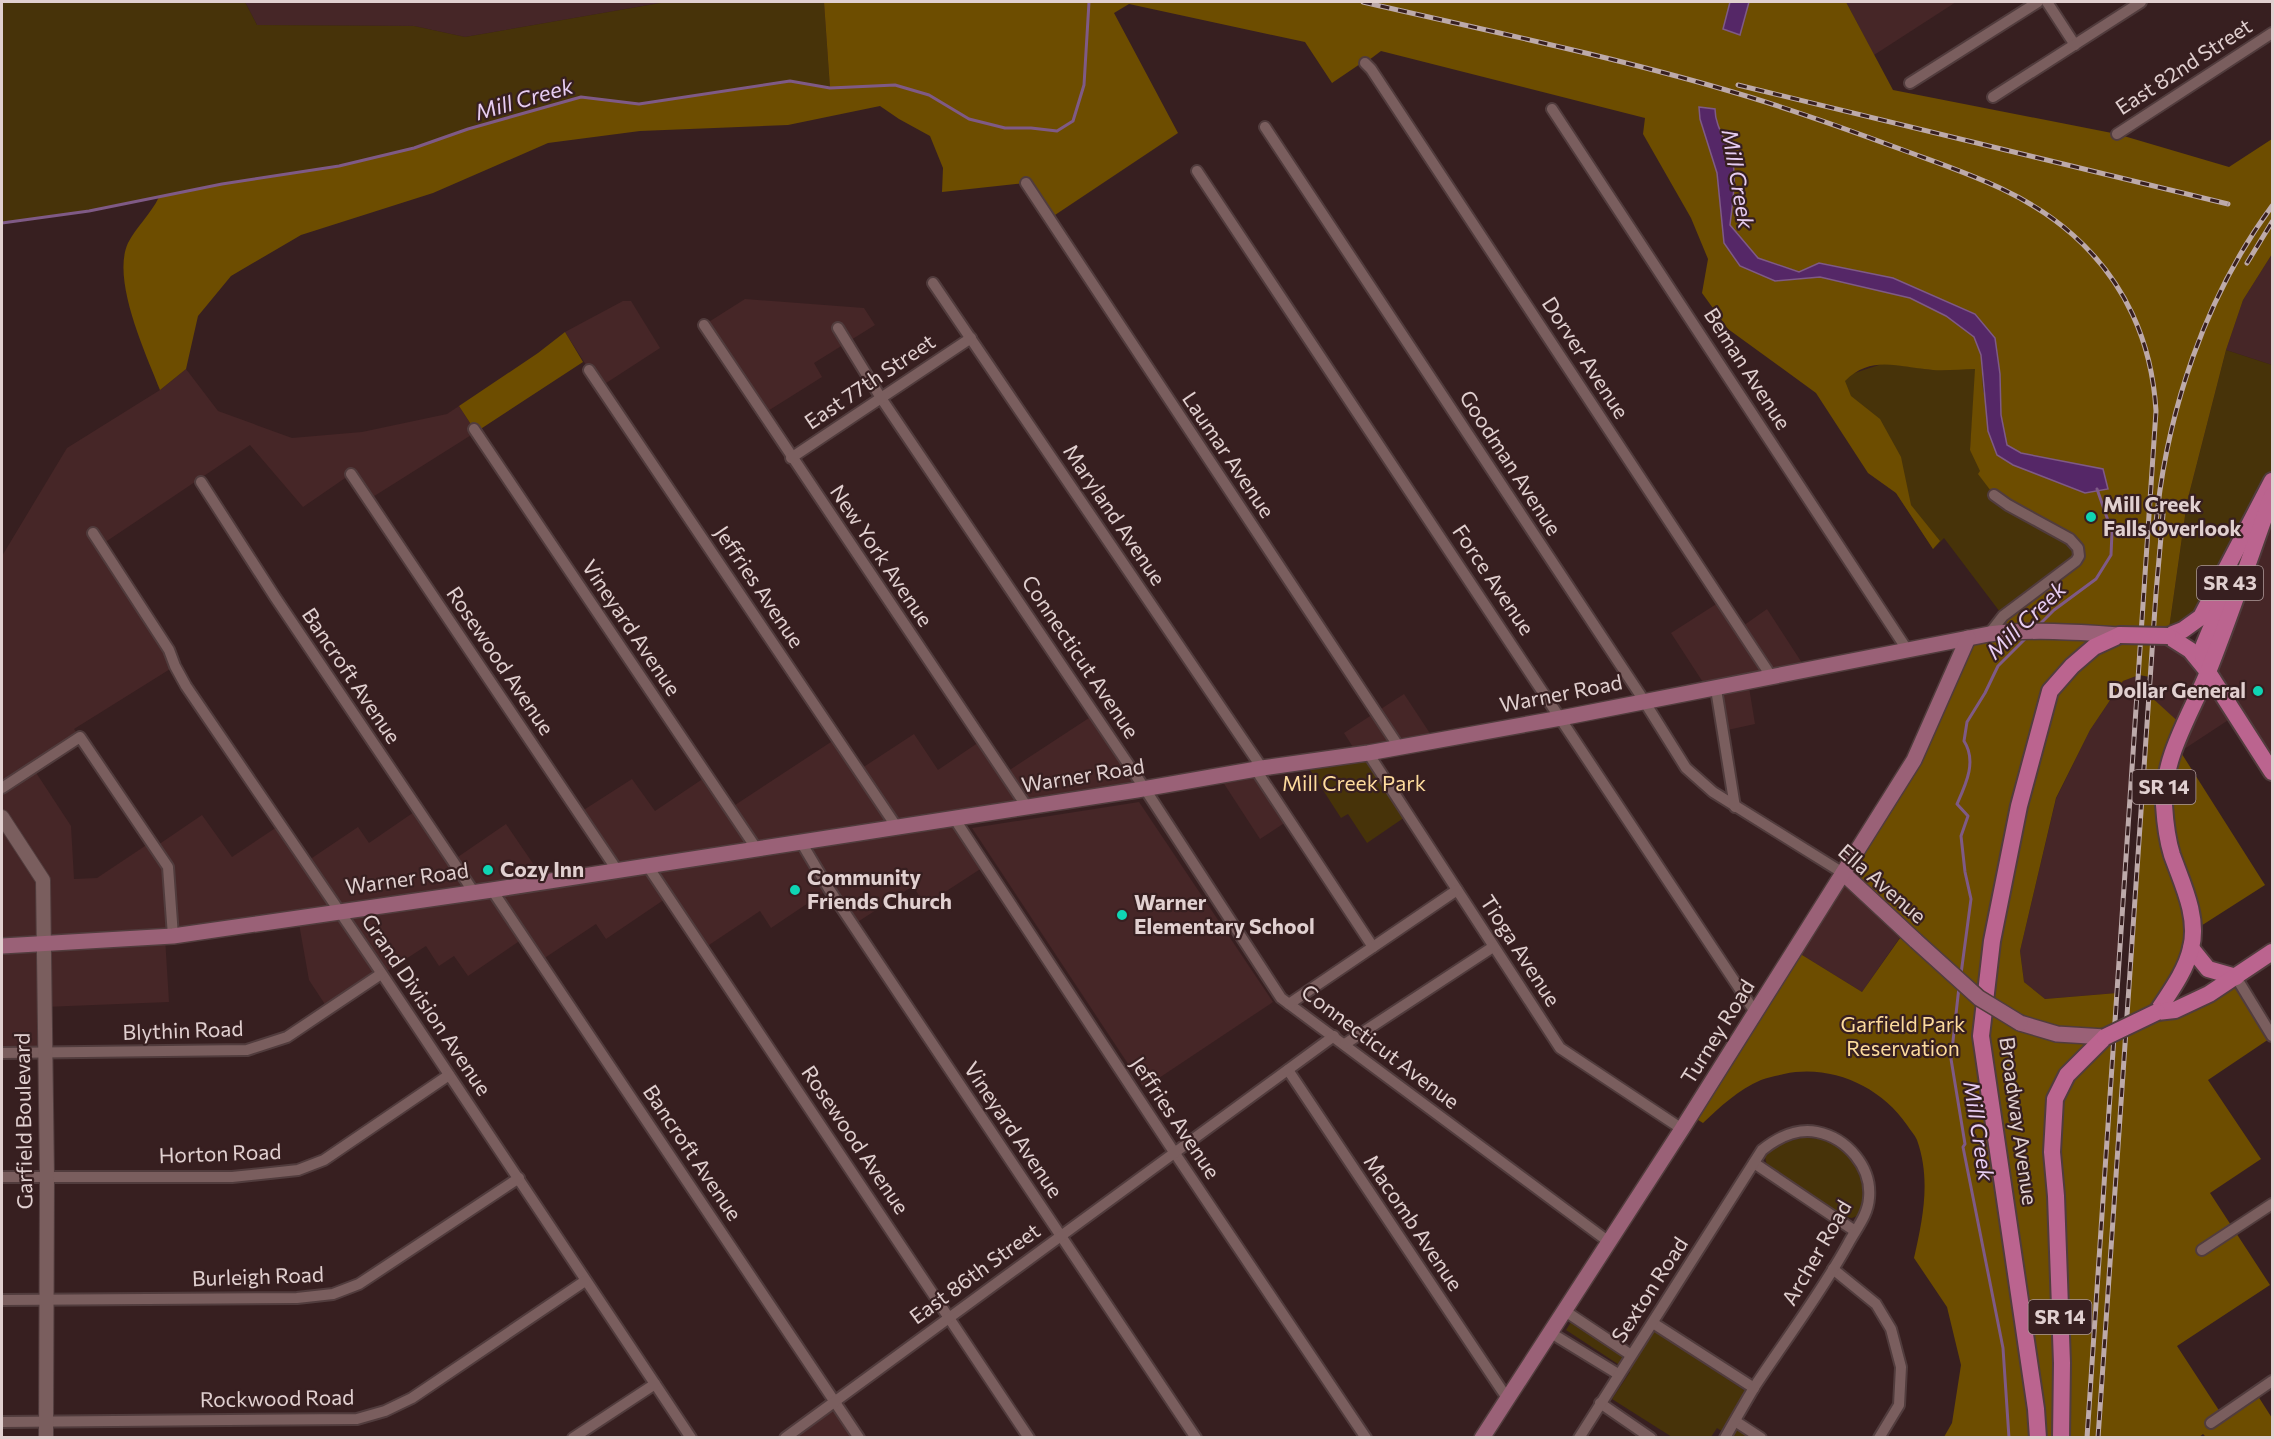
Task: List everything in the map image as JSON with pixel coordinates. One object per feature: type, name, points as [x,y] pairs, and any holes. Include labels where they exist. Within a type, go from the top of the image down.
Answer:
[{"type":"main road","name":"SR 14","points":[[2168,636],[2183,630],[2201,617],[2270,491]]},
{"type":"main road","name":"SR 43","points":[[2270,491],[2206,636],[2203,656],[2208,672],[2272,772]]},
{"type":"main road","name":"Warner Road","points":[[2,946],[173,936],[954,819],[1368,753],[1716,689],[1771,676],[1989,634],[2019,631],[2168,636]]},
{"type":"main road","name":"Broadway Avenue","points":[[2038,1437],[2036,1409],[2007,1206],[1993,1130],[1981,1036],[1992,941],[2019,806],[2050,691],[2072,666],[2094,647],[2120,635]]},
{"type":"main road","points":[[2168,636],[2190,650],[2208,672]]},
{"type":"main road","name":"Turney Road","points":[[1482,1437],[1682,1129],[1914,760],[1968,638]]},
{"type":"main road","name":"SR 14","points":[[2157,1012],[2176,983],[2191,948],[2193,931],[2189,908],[2167,831],[2164,782],[2172,757],[2208,672]]},
{"type":"main road","name":"Ella Avenue","points":[[1843,873],[1978,998],[2020,1023],[2057,1034],[2105,1037]]},
{"type":"main road","points":[[2191,948],[2208,969],[2215,973],[2236,977]]},
{"type":"main road","name":"Broadway Avenue","points":[[2061,1437],[2062,1363],[2053,1124],[2055,1099],[2067,1075],[2105,1037],[2157,1012],[2175,1010],[2209,994],[2272,952]]},
{"type":"street","points":[[1910,83],[2038,2]]},
{"type":"street","points":[[2047,2],[2075,45]]},
{"type":"street","points":[[1993,98],[2141,2]]},
{"type":"street","name":"East 82nd Street","points":[[2117,134],[2272,33]]},
{"type":"street","name":"Dorver Avenue","points":[[1365,63],[1771,676]]},
{"type":"street","name":"Beman Avenue","points":[[1552,109],[1908,651]]},
{"type":"street","name":"Goodman Avenue","points":[[1265,127],[1686,768],[1713,792],[1736,807]]},
{"type":"street","name":"Force Avenue","points":[[1197,171],[1755,1012]]},
{"type":"street","name":"Laumar Avenue","points":[[1026,183],[1399,747]]},
{"type":"street","name":"Maryland Avenue","points":[[933,283],[1259,769],[1373,947]]},
{"type":"street","name":"New York Avenue","points":[[704,325],[1027,807]]},
{"type":"street","name":"Connecticut Avenue","points":[[838,328],[881,398],[1145,789],[1281,998],[1609,1242]]},
{"type":"street","name":"East 77th Street","points":[[791,458],[971,338]]},
{"type":"street","name":"Jeffries Avenue","points":[[589,370],[896,826]]},
{"type":"street","name":"Vineyard Avenue","points":[[474,429],[756,849]]},
{"type":"street","name":"Rosewood Avenue","points":[[351,474],[617,870]]},
{"type":"street","name":"Bancroft Avenue","points":[[201,482],[275,597],[472,891]]},
{"type":"street","points":[[1989,634],[2003,616],[2076,561],[2079,556],[2078,548],[2070,539],[1994,495]]},
{"type":"street","name":"Grand Division Avenue","points":[[93,533],[169,650],[186,686],[691,1437]]},
{"type":"street","points":[[1716,689],[1736,807]]},
{"type":"street","points":[[2,788],[80,737],[168,867],[173,936]]},
{"type":"street","name":"Tioga Avenue","points":[[1368,753],[1560,1048],[1682,1129]]},
{"type":"street","name":"Ella Avenue","points":[[1736,807],[1843,873]]},
{"type":"street","name":"Garfield Boulevard","points":[[2,817],[43,880],[47,1177],[46,1437]]},
{"type":"street","name":"Jeffries Avenue","points":[[954,819],[1366,1437]]},
{"type":"street","name":"Vineyard Avenue","points":[[801,842],[830,889],[1196,1437]]},
{"type":"street","name":"Rosewood Avenue","points":[[647,865],[1029,1437]]},
{"type":"street","name":"Bancroft Avenue","points":[[492,890],[859,1437]]},
{"type":"street","points":[[1289,1004],[1456,890]]},
{"type":"street","points":[[1345,1044],[1493,947]]},
{"type":"street","name":"Blythin Road","points":[[2,1053],[247,1050],[286,1036],[381,974]]},
{"type":"street","points":[[2236,977],[2272,1036]]},
{"type":"street","name":"East 86th Street","points":[[785,1437],[1334,1036]]},
{"type":"street","name":"Macomb Avenue","points":[[1288,1070],[1507,1398]]},
{"type":"street","name":"Horton Road","points":[[2,1177],[232,1177],[298,1170],[324,1160],[449,1076]]},
{"type":"street","name":"Archer Road","points":[[1725,1437],[1754,1388],[1833,1269],[1865,1215],[1869,1200],[1869,1185],[1858,1160],[1839,1141],[1814,1131],[1798,1132],[1771,1143],[1762,1150],[1754,1163]]},
{"type":"street","points":[[1754,1163],[1855,1231]]},
{"type":"street","name":"Sexton Road","points":[[1579,1437],[1754,1163]]},
{"type":"street","name":"Burleigh Road","points":[[2,1299],[297,1298],[333,1294],[359,1284],[519,1178]]},
{"type":"street","points":[[2202,1250],[2272,1204]]},
{"type":"street","points":[[1833,1269],[1876,1304],[1891,1329],[1901,1368],[1899,1405],[1879,1437]]},
{"type":"street","name":"Rockwood Road","points":[[2,1422],[357,1419],[385,1411],[412,1398],[585,1281]]},
{"type":"street","points":[[1565,1311],[1631,1355]]},
{"type":"street","points":[[1653,1323],[1754,1388]]},
{"type":"street","points":[[1551,1333],[1618,1374]]},
{"type":"street","points":[[2211,1423],[2272,1381]]},
{"type":"street","points":[[573,1437],[655,1384]]},
{"type":"street","points":[[1600,1403],[1651,1437]]},
{"type":"street","points":[[1735,1421],[1761,1437]]},
{"type":"shaded area","points":[[245,2],[666,2],[465,37],[414,26],[257,25]]},
{"type":"shaded area","points":[[1730,2],[1749,2],[1740,35],[1723,29]]},
{"type":"shaded area","points":[[1846,2],[1956,2],[1874,55]]},
{"type":"shaded area","points":[[1699,107],[1715,109],[1719,128],[1732,158],[1734,192],[1730,225],[1758,258],[1799,272],[1819,263],[1893,278],[1975,314],[1995,338],[2000,374],[2001,415],[2007,445],[2021,453],[2103,469],[2108,489],[2085,493],[2013,465],[1997,455],[1988,431],[1981,355],[1974,337],[1946,316],[1910,298],[1820,277],[1775,281],[1740,266],[1724,243],[1717,173],[1700,119]]},
{"type":"shaded area","points":[[2272,254],[2272,365],[2226,350],[2243,300]]},
{"type":"shaded area","points":[[745,299],[864,308],[875,325],[814,363],[822,377],[763,414],[704,325]]},
{"type":"shaded area","points":[[623,301],[631,301],[660,348],[600,387],[565,332]]},
{"type":"shaded area","points":[[186,369],[218,411],[292,438],[362,432],[447,414],[459,406],[476,432],[368,500],[351,474],[303,507],[250,445],[101,545],[175,666],[74,729],[80,737],[33,768],[71,826],[74,879],[97,878],[151,842],[155,847],[202,815],[232,857],[280,825],[306,862],[358,827],[369,843],[417,810],[452,861],[506,824],[545,881],[616,870],[579,813],[632,779],[655,811],[707,776],[729,809],[837,738],[859,770],[914,734],[938,770],[982,740],[1005,773],[1095,714],[1145,789],[955,818],[985,866],[925,905],[913,886],[853,925],[829,889],[771,928],[760,911],[703,949],[668,897],[606,939],[596,924],[540,961],[524,938],[468,976],[454,956],[439,966],[426,946],[328,1009],[309,980],[298,918],[165,937],[169,1002],[44,1007],[44,1053],[2,1053],[2,556],[67,448],[160,390]]},
{"type":"shaded area","points":[[2272,496],[2272,772],[2236,715],[2172,757],[2149,695],[2153,636],[2207,671]]},
{"type":"shaded area","points":[[1721,601],[1740,628],[1767,609],[1806,669],[1748,681],[1755,724],[1723,731],[1716,689],[1708,690],[1671,633]]},
{"type":"shaded area","points":[[2139,675],[2115,1033],[2117,993],[2045,999],[2024,982],[2020,951],[2056,799],[2090,730],[2123,681]]},
{"type":"shaded area","points":[[1404,694],[1435,741],[1358,755],[1344,733]]},
{"type":"shaded area","points":[[1256,770],[1289,820],[1260,839],[1219,776]]},
{"type":"shaded area","name":"Warner Elementary School","points":[[1139,802],[1273,1002],[1144,1088],[972,828]]},
{"type":"shaded area","points":[[1843,873],[1905,930],[1862,992],[1794,950]]},
{"type":"shaded area","points":[[835,1401],[859,1438],[785,1438]]},
{"type":"green space","points":[[2,2],[245,2],[257,25],[414,26],[465,37],[666,2],[824,2],[830,88],[790,81],[639,104],[581,97],[468,129],[414,148],[339,166],[222,184],[89,211],[2,223]]},
{"type":"green space","name":"Garfield Park Reservation","points":[[824,2],[1730,2],[1723,29],[1740,34],[1749,2],[1846,2],[1893,90],[2117,134],[2229,167],[2272,139],[2272,254],[2243,300],[2226,350],[2187,502],[2168,636],[2153,636],[2150,677],[2139,675],[2123,681],[2090,730],[2056,798],[2020,951],[2024,982],[2045,999],[2117,993],[2115,1032],[2126,1028],[2149,695],[2184,727],[2180,751],[2265,885],[2193,931],[2157,1011],[2236,977],[2272,1037],[2208,1080],[2261,1159],[2210,1193],[2270,1285],[2177,1346],[2222,1415],[2256,1393],[2272,1418],[2272,1437],[2206,1437],[2203,1434],[2198,1438],[1944,1437],[1952,1423],[1961,1365],[1947,1307],[1914,1258],[1923,1214],[1924,1169],[1917,1140],[1896,1111],[1869,1089],[1853,1081],[1819,1072],[1802,1072],[1769,1077],[1753,1084],[1737,1094],[1703,1123],[1690,1115],[1794,950],[1862,992],[1905,931],[1843,873],[1914,760],[1968,638],[1989,634],[2076,562],[2078,548],[1994,495],[1978,474],[1980,471],[1970,450],[1975,369],[1933,370],[1887,365],[1865,368],[1845,381],[1851,396],[1880,419],[1901,457],[1911,505],[1940,541],[1933,549],[1896,493],[1868,473],[1816,393],[1728,329],[1702,293],[1708,259],[1691,218],[1643,134],[1645,118],[1381,51],[1332,83],[1305,42],[1129,4],[1114,13],[1178,133],[1049,219],[1026,183],[942,192],[943,168],[930,136],[880,106],[788,125],[640,131],[548,143],[433,193],[301,235],[231,276],[198,316],[186,369],[160,390],[132,317],[124,277],[124,258],[128,243],[159,197],[222,184],[340,166],[414,148],[468,129],[581,97],[639,104],[790,81],[830,88]],"holes":[[[1714,109],[1732,158],[1734,192],[1730,225],[1758,258],[1799,272],[1819,263],[1893,278],[1975,314],[1995,338],[2000,374],[2001,415],[2007,445],[2021,453],[2103,469],[2085,493],[2013,465],[1997,455],[1983,389],[1981,355],[1974,337],[1946,316],[1910,298],[1820,277],[1775,281],[1724,243],[1717,173],[1700,119]]]},
{"type":"green space","points":[[565,332],[583,362],[476,432],[459,406]]},
{"type":"green space","points":[[2226,350],[2272,365],[2272,481],[2211,599],[2168,636],[2187,502]]},
{"type":"green space","points":[[1973,361],[1976,372],[1970,450],[2070,539],[2079,556],[2003,616],[1944,538],[1933,549],[1824,383],[1885,363],[1932,370]]},
{"type":"green space","name":"Mill Creek Park","points":[[1368,753],[1408,815],[1367,843],[1348,814],[1341,818],[1305,762]]},
{"type":"green space","points":[[1802,1138],[1826,1141],[1845,1153],[1852,1162],[1862,1183],[1863,1194],[1857,1216],[1845,1217],[1767,1166],[1765,1157],[1773,1149],[1786,1142]]},
{"type":"green space","points":[[1571,1322],[1634,1362],[1654,1331],[1747,1392],[1729,1419],[1758,1437],[1731,1437],[1717,1428],[1711,1437],[1672,1437],[1612,1399],[1630,1372],[1566,1330]]},
{"type":"waterway","name":"Mill Creek","points":[[2,223],[89,211],[222,184],[339,166],[414,148],[468,129],[581,97],[639,104],[790,81],[830,88],[895,85],[929,95],[969,119],[1005,128],[1057,131],[1073,121],[1084,85],[1089,2]]},
{"type":"waterway","name":"Mill Creek","points":[[2037,627],[2054,610],[2096,579],[2111,555],[2112,532],[2097,489]]},
{"type":"waterway","name":"Mill Creek","points":[[1961,974],[1971,899],[1961,836],[1968,816],[1957,804],[1967,781],[1970,764],[1970,756],[1964,741],[1967,722],[1998,666],[2026,638]]},
{"type":"waterway","name":"Mill Creek","points":[[1959,987],[1951,1059],[1965,1144],[1963,1147],[2003,1348],[2009,1438]]},
{"type":"railway","points":[[1363,2],[1681,77],[1770,103],[1970,175],[2034,206],[2073,235],[2107,272],[2132,314],[2149,361],[2156,411],[2087,1438]]},
{"type":"railway","points":[[1738,85],[2228,204]]},
{"type":"railway","points":[[2156,523],[2169,439],[2193,357],[2227,278],[2248,241],[2272,206]]},
{"type":"railway","points":[[2247,263],[2272,222]]},
{"type":"railway","points":[[2098,1438],[2163,514]]},
{"type":"place","name":"Mill Creek Falls Overlook","points":[[2091,517]]},
{"type":"place","name":"Dollar General","points":[[2258,691]]},
{"type":"place","name":"Cozy Inn","points":[[488,870]]},
{"type":"place","name":"Community Friends Church","points":[[795,890]]},
{"type":"place","name":"Warner Elementary School","points":[[1122,915]]}]
